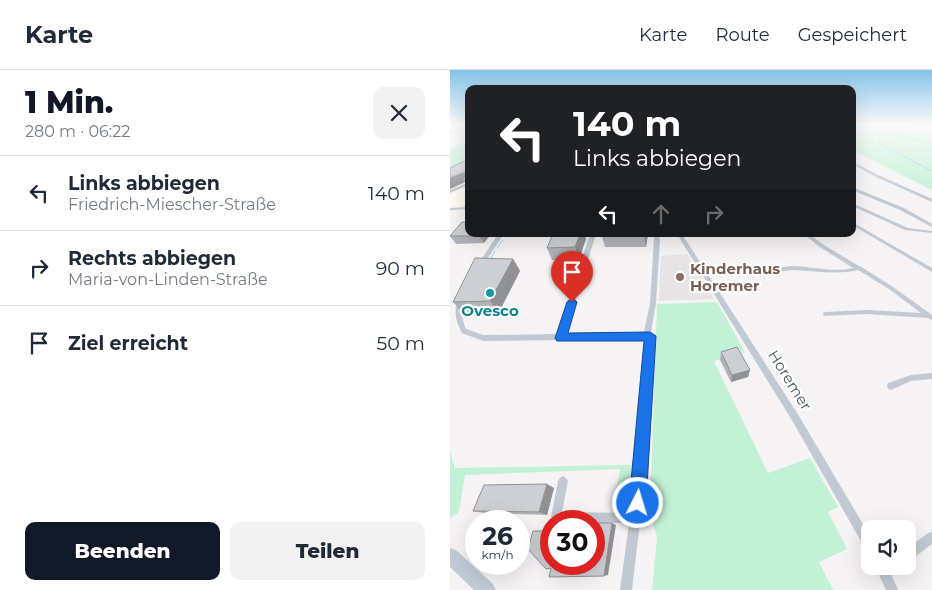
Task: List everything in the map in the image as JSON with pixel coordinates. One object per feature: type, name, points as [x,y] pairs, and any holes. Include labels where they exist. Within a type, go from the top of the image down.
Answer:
[{"type":"street","points":[[856,164],[932,201]]},
{"type":"street","points":[[450,192],[465,185]]},
{"type":"street","points":[[856,190],[902,209],[932,226]]},
{"type":"street","points":[[856,206],[907,228],[932,232]]},
{"type":"street","points":[[450,209],[465,208]]},
{"type":"street","points":[[856,225],[932,270]]},
{"type":"street","points":[[476,272],[498,237]]},
{"type":"street","points":[[561,338],[592,237]]},
{"type":"street","points":[[626,590],[636,518],[650,336],[647,332],[653,303],[656,237]]},
{"type":"street","name":"Horemer","points":[[681,237],[793,413],[861,530]]},
{"type":"street","points":[[812,237],[930,317]]},
{"type":"street","points":[[769,272],[786,268],[843,270],[860,268]]},
{"type":"street","points":[[467,288],[457,311],[458,321],[464,331],[488,339],[650,336]]},
{"type":"street","points":[[826,314],[866,312],[930,317]]},
{"type":"street","points":[[891,386],[911,378],[932,376]]},
{"type":"street","points":[[563,481],[556,517],[636,518]]},
{"type":"street","points":[[916,549],[932,537]]},
{"type":"street","points":[[450,556],[487,590]]},
{"type":"street","points":[[888,575],[892,590]]},
{"type":"shaded area","points":[[465,161],[465,209],[450,210],[450,169]]},
{"type":"shaded area","name":"Kinderhaus Horemer","points":[[687,254],[714,299],[659,301],[661,256]]},
{"type":"green space","points":[[450,148],[465,148],[465,160],[450,168]]},
{"type":"green space","points":[[856,148],[932,148],[932,190],[856,153]]},
{"type":"green space","points":[[717,302],[745,352],[714,361],[768,473],[810,458],[838,507],[828,512],[847,549],[819,562],[833,590],[652,590],[657,538],[650,510],[657,304]]},
{"type":"green space","points":[[450,451],[455,468],[634,465],[629,496],[622,505],[614,506],[620,469],[465,475],[459,512],[450,518]]},
{"type":"building","points":[[465,161],[465,172],[450,178],[450,168]]},
{"type":"building","points":[[462,222],[465,222],[465,236],[450,236]]},
{"type":"building","points":[[552,237],[579,237],[575,247],[547,248]]},
{"type":"building","points":[[475,258],[513,259],[490,301],[453,302]]},
{"type":"building","points":[[737,347],[750,370],[732,375],[721,352]]},
{"type":"building","points":[[547,484],[539,512],[530,512],[530,510],[473,510],[484,485]]},
{"type":"building","points":[[605,523],[612,523],[605,569]]},
{"type":"building","points":[[533,531],[540,531],[540,562],[530,551]]},
{"type":"building","points":[[549,575],[604,575],[604,576],[549,577]]},
{"type":"waterway","points":[[887,148],[932,171]]},
{"type":"waterway","points":[[497,248],[503,240]]},
{"type":"waterway","points":[[490,260],[495,251]]},
{"type":"place","name":"Kinderhaus Horemer","points":[[680,277]]},
{"type":"place","name":"Ovesco","points":[[490,293]]},
{"type":"route","points":[[572,302],[561,338],[650,336],[638,503]]}]
